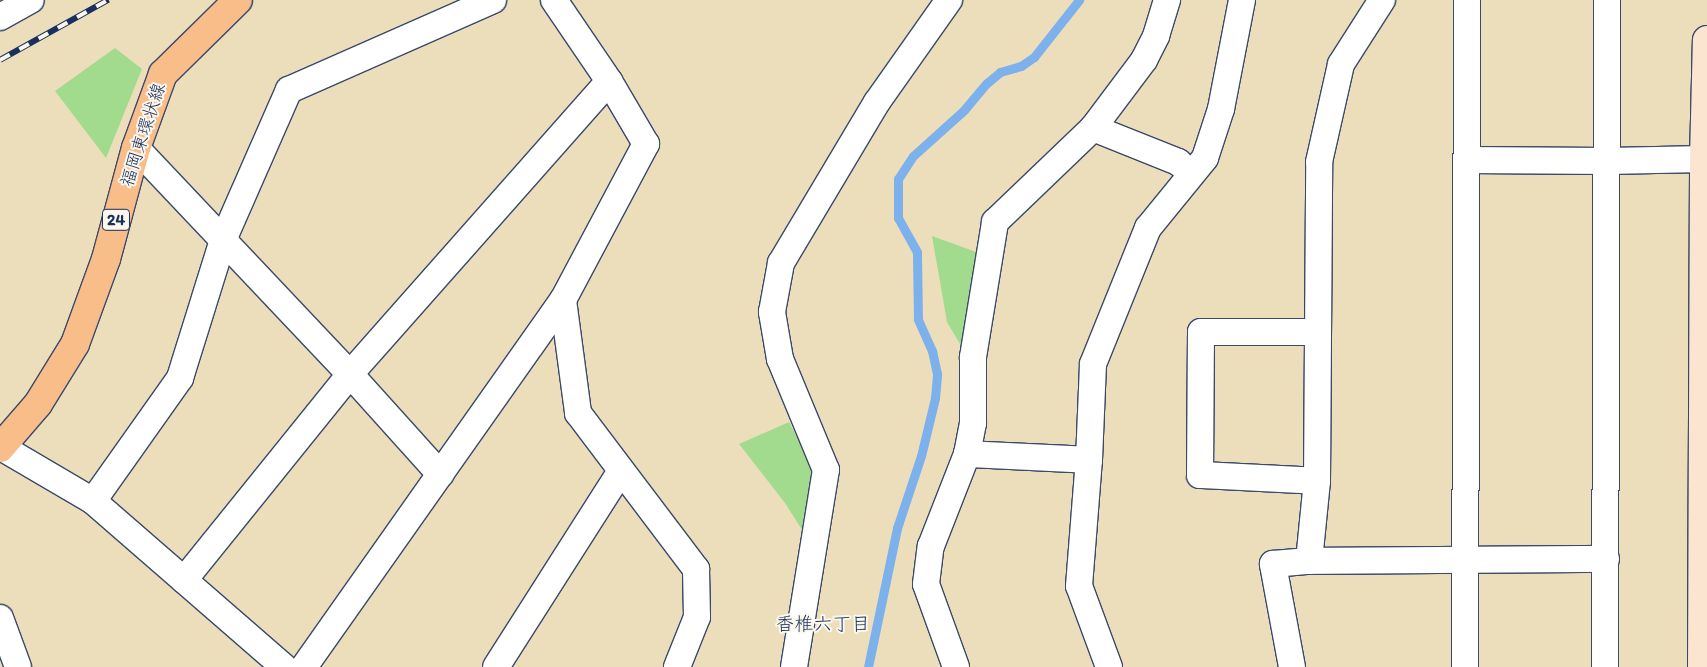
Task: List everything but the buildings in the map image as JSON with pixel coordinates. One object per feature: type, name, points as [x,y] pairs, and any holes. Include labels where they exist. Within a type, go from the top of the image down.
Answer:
[{"type":"main road","name":"福岡東環状線","points":[[1,448],[38,404],[75,344],[106,259],[136,148],[163,74],[238,0]]},
{"type":"street","points":[[0,17],[31,0]]},
{"type":"street","points":[[93,502],[180,378],[223,240],[289,90],[493,0]]},
{"type":"street","points":[[304,667],[563,300],[646,144],[608,81],[554,0]]},
{"type":"street","points":[[794,667],[826,470],[780,359],[772,312],[781,263],[877,102],[949,0]]},
{"type":"street","points":[[956,667],[926,584],[931,546],[967,454],[973,423],[973,357],[995,222],[1093,128],[1144,60],[1156,36],[1167,0]]},
{"type":"street","points":[[1106,666],[1079,586],[1089,460],[1093,364],[1148,228],[1205,158],[1221,109],[1242,0]]},
{"type":"street","points":[[1309,561],[1318,481],[1316,332],[1319,162],[1340,64],[1382,0]]},
{"type":"street","points":[[1465,667],[1466,0]]},
{"type":"street","points":[[1605,667],[1607,0]]},
{"type":"street","points":[[1702,667],[1707,40]]},
{"type":"street","points":[[184,580],[350,374],[608,81]]},
{"type":"street","points":[[1093,128],[1178,162],[1192,174]]},
{"type":"street","points":[[136,148],[350,374],[440,474]]},
{"type":"street","points":[[1466,160],[1608,161],[1705,159]]},
{"type":"street","points":[[563,300],[578,412],[620,472],[696,569],[697,616],[676,667]]},
{"type":"street","points":[[1316,332],[1201,332],[1200,475],[1318,481]]},
{"type":"street","points":[[1,448],[93,502],[284,667]]},
{"type":"street","points":[[967,454],[1089,460]]},
{"type":"street","points":[[496,667],[620,472]]},
{"type":"street","points":[[1292,667],[1273,564],[1309,561],[1606,559]]},
{"type":"street","points":[[0,618],[18,667]]},
{"type":"green space","points":[[115,48],[142,69],[106,158],[55,91]]},
{"type":"green space","points":[[932,236],[979,253],[967,356],[947,322]]},
{"type":"green space","points":[[789,422],[816,473],[804,533],[785,503],[739,444]]},
{"type":"waterway","points":[[868,667],[897,528],[921,456],[935,398],[937,374],[932,351],[918,319],[917,252],[898,218],[898,179],[913,156],[964,110],[987,83],[1000,72],[1021,66],[1034,57],[1079,0]]},
{"type":"railway","points":[[0,60],[108,0]]},
{"type":"district","name":"香椎六丁目","points":[[823,624]]}]
